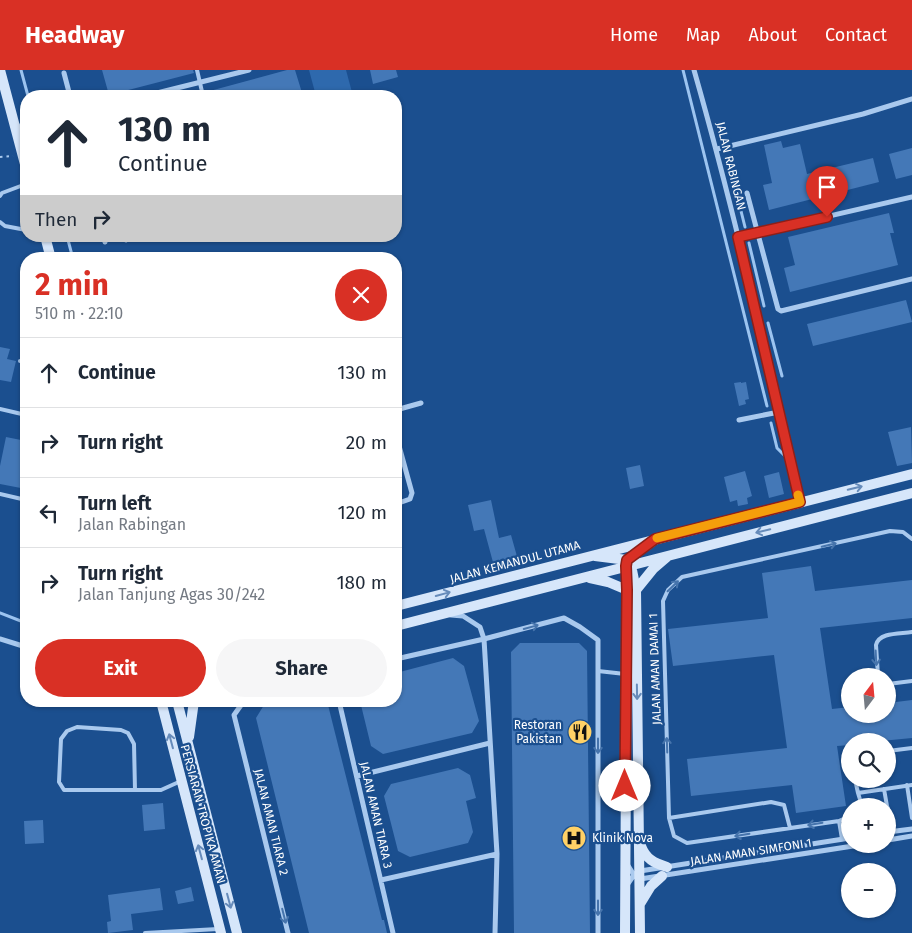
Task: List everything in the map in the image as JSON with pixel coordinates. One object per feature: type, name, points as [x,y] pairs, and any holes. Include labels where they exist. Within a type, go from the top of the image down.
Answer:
[{"type":"street","points":[[0,70],[20,146]]},
{"type":"street","points":[[169,90],[249,70]]},
{"type":"street","name":"JALAN RABINGAN","points":[[694,70],[717,149],[800,502]]},
{"type":"street","points":[[64,73],[68,90]]},
{"type":"street","points":[[717,149],[863,114],[912,99]]},
{"type":"street","points":[[15,127],[20,126]]},
{"type":"street","points":[[747,193],[778,309],[781,311],[912,279]]},
{"type":"street","points":[[738,237],[912,197]]},
{"type":"street","points":[[402,408],[421,403]]},
{"type":"street","points":[[739,420],[779,412]]},
{"type":"street","points":[[402,457],[412,493],[410,499],[402,502]]},
{"type":"street","points":[[589,556],[912,474]]},
{"type":"street","points":[[402,625],[628,564],[912,493]]},
{"type":"street","points":[[628,564],[655,539]]},
{"type":"street","points":[[625,933],[625,674],[631,590],[669,555]]},
{"type":"street","name":"JALAN KEMANDUL UTAMA","points":[[402,604],[589,556],[628,564]]},
{"type":"street","points":[[628,564],[631,590],[640,933]]},
{"type":"street","points":[[582,577],[600,579],[631,590]]},
{"type":"street","points":[[445,614],[463,616],[480,627],[484,639],[496,854],[495,933]]},
{"type":"street","points":[[402,658],[564,618],[598,640],[598,933]]},
{"type":"street","points":[[0,639],[20,645]]},
{"type":"street","name":"PERSIARAN TROPIKA AMAN","points":[[162,707],[221,931]]},
{"type":"street","name":"PERSIARAN TROPIKA AMAN","points":[[179,707],[237,933]]},
{"type":"street","points":[[188,742],[193,707]]},
{"type":"street","name":"JALAN AMAN TIARA 2","points":[[240,707],[234,715],[288,933]]},
{"type":"street","name":"JALAN AMAN TIARA 3","points":[[340,707],[393,933]]},
{"type":"street","points":[[357,776],[490,743]]},
{"type":"street","points":[[896,831],[912,829]]},
{"type":"street","points":[[896,839],[912,836]]},
{"type":"street","name":"JALAN AMAN SIMFONI 1","points":[[638,875],[665,872],[841,839]]},
{"type":"street","points":[[639,842],[644,853],[665,872],[654,882],[640,905]]},
{"type":"street","name":"JALAN AMAN SIMFONI 1","points":[[638,875],[841,847]]},
{"type":"street","points":[[381,880],[496,854]]},
{"type":"street","points":[[625,861],[638,875]]},
{"type":"street","points":[[625,889],[638,875]]},
{"type":"lane","points":[[197,70],[202,90]]},
{"type":"lane","points":[[0,196],[2,193],[20,186]]},
{"type":"lane","points":[[0,222],[5,226],[20,229]]},
{"type":"lane","points":[[0,409],[20,414]]},
{"type":"lane","points":[[0,494],[20,499]]},
{"type":"lane","name":"JALAN AMAN DAMAI 1","points":[[839,820],[687,843],[674,836],[669,818],[663,601],[668,590],[682,577],[890,531],[903,532],[912,539]]},
{"type":"lane","points":[[877,668],[877,641],[881,637],[912,632]]},
{"type":"lane","points":[[598,671],[625,674]]},
{"type":"lane","points":[[896,683],[912,681]]},
{"type":"lane","points":[[135,790],[134,744],[128,733],[121,730],[77,726],[67,731],[61,739],[59,782],[64,790],[135,790],[160,790],[181,781]]},
{"type":"lane","points":[[896,750],[912,748]]},
{"type":"lane","points":[[858,793],[912,785]]},
{"type":"lane","points":[[907,786],[912,818]]},
{"type":"lane","points":[[857,788],[860,798]]},
{"type":"lane","points":[[884,789],[886,798]]},
{"type":"lane","points":[[669,818],[771,802],[784,805],[790,828]]},
{"type":"lane","points":[[839,820],[841,833]]},
{"type":"lane","points":[[145,933],[221,931]]},
{"type":"shaded area","points":[[309,70],[346,70],[351,90],[314,90]]},
{"type":"building","points":[[102,70],[193,70],[194,73],[128,90],[108,90]]},
{"type":"building","points":[[287,70],[295,70],[301,90],[213,90]]},
{"type":"building","points":[[370,70],[396,70],[398,77],[373,84]]},
{"type":"building","points":[[781,141],[783,148],[800,144],[807,174],[873,158],[879,182],[769,210],[763,185],[772,183],[764,145]]},
{"type":"building","points":[[912,148],[912,175],[896,179],[889,154]]},
{"type":"building","points":[[889,213],[894,233],[890,233],[898,265],[790,292],[784,268],[795,265],[788,237]]},
{"type":"building","points":[[906,300],[912,322],[813,346],[807,324]]},
{"type":"building","points":[[0,347],[10,349],[7,359],[16,361],[11,382],[0,380]]},
{"type":"building","points":[[746,382],[749,399],[745,400],[746,404],[739,406],[734,383]]},
{"type":"building","points":[[911,427],[912,463],[897,466],[888,432]]},
{"type":"building","points":[[6,437],[20,440],[20,488],[0,484],[0,466]]},
{"type":"building","points":[[640,465],[644,486],[630,489],[626,468]]},
{"type":"building","points":[[745,471],[752,496],[747,498],[748,504],[738,506],[737,500],[730,502],[724,477]]},
{"type":"building","points":[[779,472],[784,494],[769,498],[764,476]]},
{"type":"building","points":[[491,500],[499,538],[511,535],[518,560],[494,566],[484,529],[474,531],[468,505]]},
{"type":"building","points":[[811,566],[815,591],[912,580],[912,618],[820,628],[832,709],[841,708],[841,723],[896,723],[896,702],[912,700],[912,738],[896,740],[896,733],[841,733],[841,746],[837,746],[841,788],[843,788],[845,798],[841,798],[841,807],[796,813],[792,785],[691,796],[687,759],[787,748],[774,655],[673,666],[668,629],[768,618],[762,573]]},
{"type":"building","points":[[520,643],[579,643],[587,651],[590,933],[514,933],[511,652]]},
{"type":"building","points":[[453,658],[464,666],[479,721],[472,733],[383,754],[371,746],[361,707],[402,707],[402,671]]},
{"type":"building","points":[[263,707],[329,707],[382,920],[384,920],[387,933],[309,933],[256,718]]},
{"type":"building","points":[[458,768],[470,775],[476,798],[466,801],[473,832],[468,843],[410,857],[398,851],[384,796],[391,784]]},
{"type":"building","points":[[163,803],[165,829],[144,831],[142,805]]},
{"type":"building","points":[[43,820],[44,843],[25,844],[24,821]]},
{"type":"building","points":[[191,887],[194,901],[178,904],[175,891]]},
{"type":"building","points":[[160,888],[163,910],[131,914],[133,930],[108,933],[107,922],[111,921],[108,895]]},
{"type":"waterway","points":[[21,70],[26,90]]},
{"type":"waterway","points":[[683,70],[767,406]]},
{"type":"waterway","points":[[736,191],[745,227]]},
{"type":"waterway","points":[[69,242],[71,252]]},
{"type":"waterway","points":[[749,243],[764,306]]},
{"type":"waterway","points":[[768,323],[782,376]]},
{"type":"waterway","points":[[771,423],[777,448],[784,455]]},
{"type":"waterway","points":[[0,613],[20,621]]},
{"type":"slow traffic","points":[[657,538],[800,502],[798,495]]},
{"type":"place","name":"Restoran Pakistan","points":[[580,732]]},
{"type":"place","name":"Klinik Nova","points":[[574,838]]},
{"type":"route","points":[[625,786],[627,560],[655,539],[800,502],[738,237],[827,217]]}]
